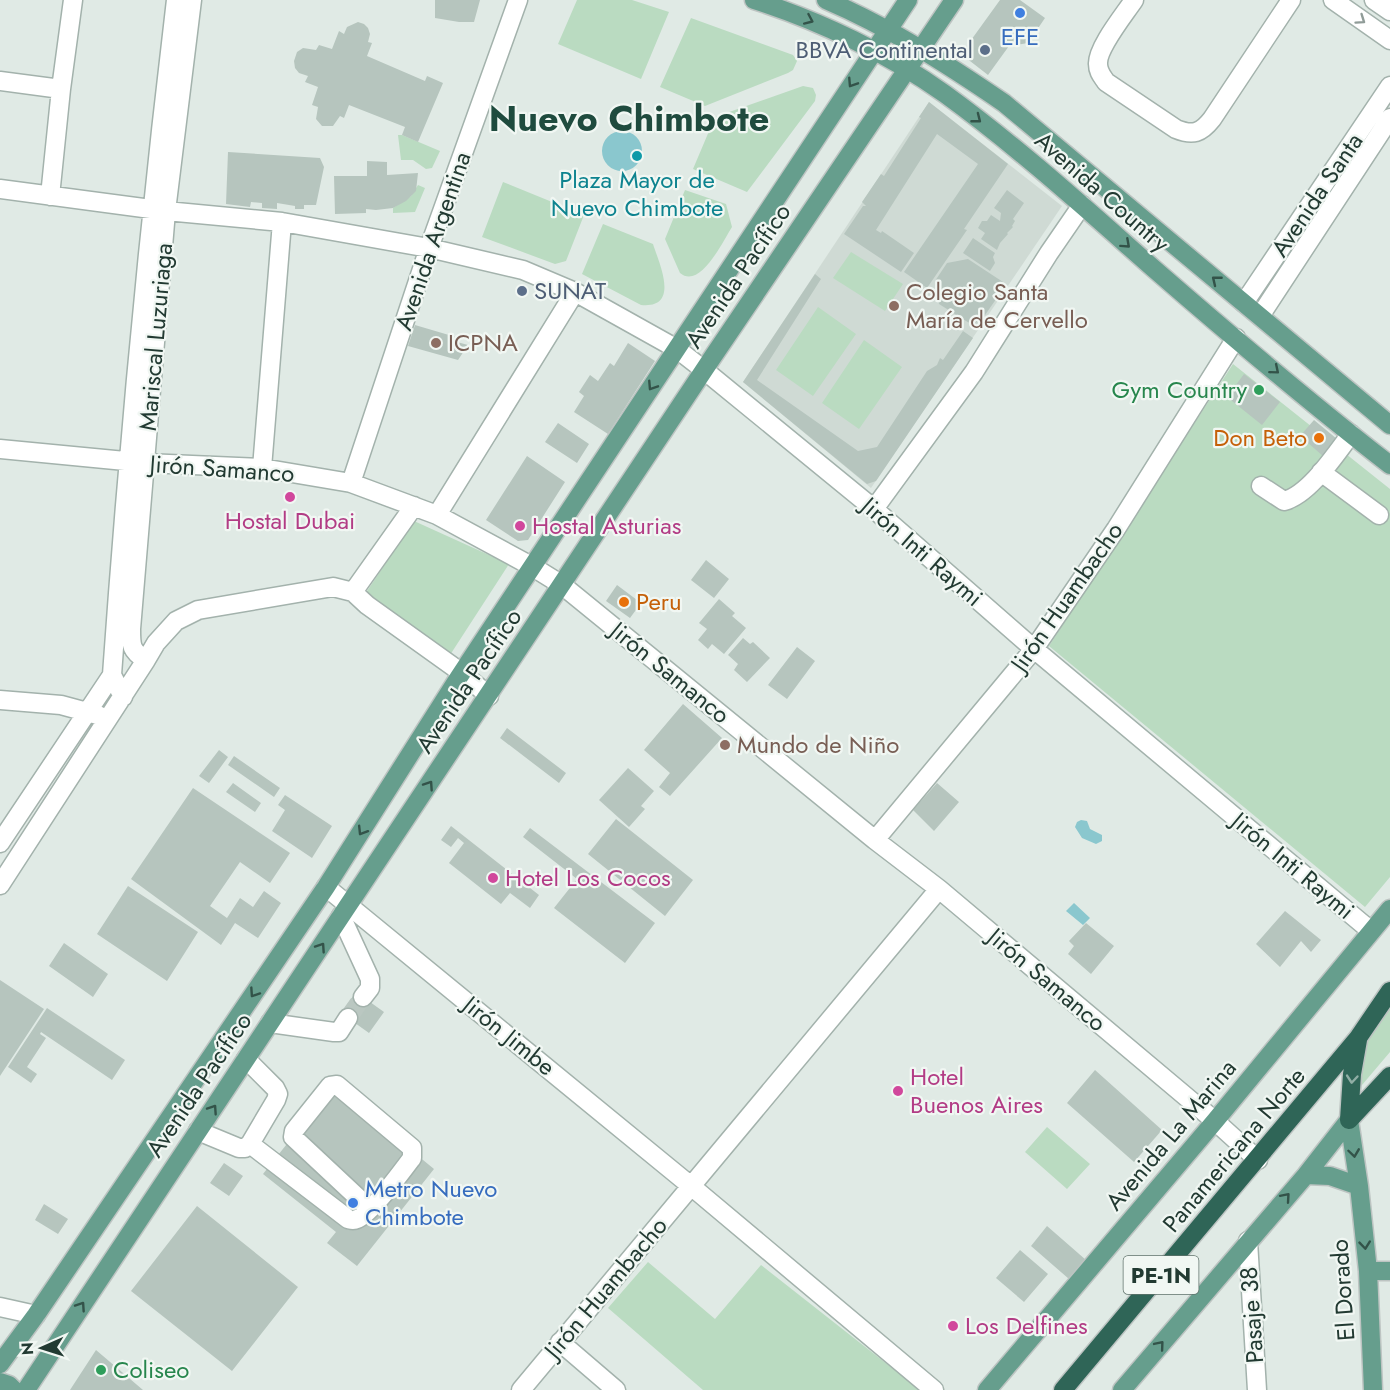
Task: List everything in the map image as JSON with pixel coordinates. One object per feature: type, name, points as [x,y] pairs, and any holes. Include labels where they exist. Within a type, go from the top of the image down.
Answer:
[{"type":"highway","name":"Panamericana Norte","points":[[1063,1390],[1358,1038],[1390,991]]},
{"type":"highway","points":[[1349,1120],[1352,1074],[1358,1038]]},
{"type":"highway","points":[[1349,1120],[1390,1076]]},
{"type":"main road","name":"Avenida Country","points":[[754,0],[806,18],[906,69],[944,93],[1012,146],[1236,338],[1390,465]]},
{"type":"main road","name":"Avenida Country","points":[[826,0],[862,15],[958,72],[1004,103],[1390,425]]},
{"type":"main road","name":"Avenida Pacífico","points":[[0,1364],[36,1315],[326,887],[462,673],[908,0]]},
{"type":"main road","name":"Avenida Pacífico","points":[[26,1390],[954,0]]},
{"type":"main road","points":[[1155,269],[1174,246]]},
{"type":"main road","points":[[1314,403],[1334,380]]},
{"type":"main road","name":"Avenida La Marina","points":[[987,1390],[1215,1121],[1390,909]]},
{"type":"main road","points":[[1122,1390],[1306,1175],[1349,1120]]},
{"type":"main road","name":"El Dorado","points":[[1349,1120],[1368,1272],[1373,1390]]},
{"type":"main road","points":[[1306,1175],[1330,1176],[1359,1186]]},
{"type":"main road","points":[[1368,1272],[1390,1271]]},
{"type":"main road","points":[[0,1382],[9,1385],[14,1390]]},
{"type":"street","points":[[50,196],[73,0]]},
{"type":"street","name":"Mariscal Luzuriaga","points":[[146,660],[135,653],[131,644],[131,629],[146,463],[159,210],[176,0]]},
{"type":"street","name":"Mariscal Luzuriaga","points":[[123,698],[112,675],[127,461],[159,210],[192,0]]},
{"type":"street","name":"Avenida Argentina","points":[[351,483],[429,248],[518,0]]},
{"type":"street","points":[[1134,0],[1101,52],[1097,63],[1099,73],[1106,82],[1176,129],[1186,133],[1196,133],[1205,128],[1212,119],[1291,0]]},
{"type":"street","points":[[1333,0],[1390,40]]},
{"type":"street","points":[[1374,0],[1390,11]]},
{"type":"street","points":[[0,81],[61,88]]},
{"type":"street","name":"Avenida Santa","points":[[1244,303],[1390,86]]},
{"type":"street","name":"Avenida Santa","points":[[1260,316],[1390,118]]},
{"type":"street","name":"Jirón Inti Raymi","points":[[0,189],[159,210],[282,222],[429,248],[523,270],[575,292],[677,349],[705,370],[874,509],[1034,649],[1371,931]]},
{"type":"street","points":[[874,509],[974,372],[1082,205]]},
{"type":"street","points":[[262,468],[282,222]]},
{"type":"street","points":[[437,515],[575,292]]},
{"type":"street","name":"Jirón Huambacho","points":[[875,840],[1034,649],[1116,529],[1236,338]]},
{"type":"street","points":[[1261,486],[1284,501],[1296,498],[1321,472],[1351,434]]},
{"type":"street","name":"Jirón Samanco","points":[[0,449],[146,463],[262,468],[351,483],[437,515],[533,567],[562,585],[875,840],[939,889],[1215,1121],[1258,1160]]},
{"type":"street","points":[[1321,472],[1379,514]]},
{"type":"street","points":[[353,592],[414,506]]},
{"type":"street","points":[[0,885],[123,698],[156,643],[176,621],[198,610],[333,587],[353,592],[367,605],[462,673],[489,696]]},
{"type":"street","name":"Mariscal Luzuriaga","points":[[0,843],[112,675]]},
{"type":"street","points":[[0,700],[61,705],[88,711],[108,719]]},
{"type":"street","name":"Jirón Jimbe","points":[[326,887],[345,910],[691,1186],[934,1390]]},
{"type":"street","name":"Jirón Huambacho","points":[[521,1390],[939,889]]},
{"type":"street","points":[[345,910],[370,979],[370,988],[363,997]]},
{"type":"street","points":[[270,1023],[339,1032],[348,1018]]},
{"type":"street","points":[[198,1131],[239,1148],[245,1148],[250,1144],[278,1094],[275,1088],[246,1059]]},
{"type":"street","points":[[250,1144],[348,1219],[354,1221],[360,1219],[370,1209],[412,1158],[412,1148],[338,1085],[330,1086],[294,1131],[293,1137],[370,1209]]},
{"type":"street","name":"Pasaje 38","points":[[1248,1241],[1257,1390]]},
{"type":"street","points":[[0,1307],[36,1315]]},
{"type":"street","points":[[560,1342],[616,1390]]},
{"type":"shaded area","name":"Colegio Santa María de Cervello","points":[[929,102],[1062,206],[871,488],[743,382]]},
{"type":"green space","points":[[577,0],[632,0],[669,12],[641,79],[558,44]]},
{"type":"green space","points":[[691,18],[793,55],[797,61],[793,70],[705,106],[660,87]]},
{"type":"green space","points":[[803,86],[813,88],[816,95],[815,101],[747,192],[693,169],[715,117]]},
{"type":"green space","points":[[398,135],[440,151],[432,168],[426,169],[413,160],[401,160]]},
{"type":"green space","points":[[503,182],[584,215],[566,261],[555,264],[482,237]]},
{"type":"green space","points":[[418,185],[425,188],[415,212],[393,213],[393,208],[411,196]]},
{"type":"green space","points":[[685,190],[726,204],[732,227],[703,270],[688,276],[680,273],[665,239]]},
{"type":"green space","points":[[603,224],[653,244],[664,283],[661,300],[653,304],[641,305],[582,274]]},
{"type":"green space","points":[[851,252],[903,284],[885,311],[833,278]]},
{"type":"green space","points":[[818,307],[856,334],[813,396],[776,370]]},
{"type":"green space","points":[[864,340],[902,367],[859,429],[822,403]]},
{"type":"green space","points":[[1233,364],[1390,489],[1390,877],[1365,907],[1049,646]]},
{"type":"green space","points":[[414,521],[509,564],[450,655],[363,597]]},
{"type":"green space","points":[[1390,1009],[1390,1052],[1359,1087],[1368,1035]]},
{"type":"green space","points":[[1047,1127],[1090,1164],[1067,1189],[1025,1152]]},
{"type":"green space","points":[[648,1262],[715,1319],[761,1265],[920,1390],[703,1390],[608,1308]]},
{"type":"water","points":[[622,131],[630,132],[636,137],[641,143],[641,159],[636,165],[630,170],[622,171],[614,170],[608,165],[603,159],[602,151],[603,143],[608,137],[614,132]]},
{"type":"water","points":[[1081,820],[1087,821],[1090,829],[1102,835],[1102,841],[1096,844],[1082,838],[1075,827]]},
{"type":"water","points":[[1074,903],[1090,918],[1083,925],[1066,911]]},
{"type":"building","points":[[435,0],[480,0],[474,22],[459,22],[435,18]]},
{"type":"building","points":[[1000,0],[1020,0],[1045,18],[1028,43],[1009,46],[988,75],[961,54]]},
{"type":"building","points":[[358,22],[368,28],[370,34],[368,42],[372,43],[367,56],[425,81],[427,76],[443,83],[418,142],[402,135],[405,127],[349,105],[344,118],[340,116],[333,126],[322,126],[316,119],[318,107],[312,105],[318,87],[305,82],[308,76],[299,73],[295,68],[294,61],[297,52],[303,48],[316,50],[319,45],[332,49],[339,31],[344,34],[347,27]]},
{"type":"building","points":[[929,102],[1008,164],[927,288],[904,272],[978,164],[937,134],[876,230],[881,233],[882,231],[914,253],[901,272],[844,234],[863,206],[866,206],[862,202],[881,174],[884,176]]},
{"type":"building","points":[[228,152],[320,158],[324,167],[316,205],[304,205],[304,209],[295,209],[295,206],[277,203],[277,209],[262,208],[262,203],[251,202],[250,207],[226,204]]},
{"type":"building","points":[[367,161],[387,162],[387,175],[418,173],[416,191],[406,201],[393,208],[366,209],[366,213],[335,214],[334,176],[367,176]]},
{"type":"building","points":[[1007,190],[1024,203],[1013,219],[1015,221],[1013,227],[997,250],[981,239],[985,233],[978,228],[982,221],[987,221],[991,215],[1000,221],[1001,213],[994,208]]},
{"type":"building","points":[[973,238],[995,253],[993,257],[995,263],[990,271],[963,253]]},
{"type":"building","points":[[968,259],[1003,282],[998,290],[1001,292],[983,318],[980,317],[974,326],[939,304],[935,281],[947,263]]},
{"type":"building","points":[[815,274],[821,279],[757,380],[858,451],[877,447],[927,371],[937,365],[940,358],[943,360],[963,331],[973,338],[876,481],[867,484],[743,382]]},
{"type":"building","name":"ICPNA","points":[[415,325],[459,338],[457,342],[468,345],[458,360],[408,346]]},
{"type":"building","points":[[628,343],[655,361],[608,434],[574,412],[584,396],[579,392],[590,375],[598,381],[610,363],[614,366]]},
{"type":"building","points":[[1244,374],[1280,402],[1262,425],[1227,397]]},
{"type":"building","name":"Don Beto","points":[[1314,420],[1337,439],[1323,456],[1300,436]]},
{"type":"building","points":[[558,423],[589,444],[577,463],[545,442]]},
{"type":"building","points":[[527,456],[565,482],[528,540],[518,541],[486,520]]},
{"type":"building","points":[[706,560],[729,579],[714,598],[691,580]]},
{"type":"building","name":"Peru","points":[[617,585],[641,603],[630,618],[606,601]]},
{"type":"building","points":[[719,599],[735,613],[732,616],[746,628],[724,654],[712,644],[708,649],[698,640],[707,629],[699,623]]},
{"type":"building","points":[[743,638],[750,644],[753,642],[770,658],[747,682],[734,670],[738,664],[728,655]]},
{"type":"building","points":[[797,647],[815,661],[787,699],[768,685]]},
{"type":"building","points":[[683,704],[722,738],[670,796],[659,787],[670,773],[644,750]]},
{"type":"building","points":[[507,728],[566,773],[559,783],[500,738]]},
{"type":"building","points":[[219,750],[228,757],[209,783],[199,776]]},
{"type":"building","points":[[234,756],[280,788],[274,797],[228,765]]},
{"type":"building","points":[[628,768],[654,791],[641,806],[645,809],[629,827],[599,800]]},
{"type":"building","points":[[233,783],[261,803],[255,812],[226,792]]},
{"type":"building","points":[[937,783],[959,802],[934,831],[913,810]]},
{"type":"building","points":[[193,788],[290,853],[270,883],[240,862],[210,906],[227,918],[240,898],[253,907],[264,891],[281,903],[258,938],[235,923],[221,945],[131,879]]},
{"type":"building","points":[[285,795],[332,826],[312,858],[272,831],[285,810],[278,805]]},
{"type":"building","points":[[616,819],[693,880],[665,916],[588,854]]},
{"type":"building","name":"Hotel Los Cocos","points":[[451,826],[539,895],[530,908],[510,893],[501,904],[449,863],[464,843],[458,838],[451,847],[441,840]]},
{"type":"building","points":[[530,828],[655,923],[625,963],[554,908],[577,879],[523,837]]},
{"type":"building","points":[[128,886],[198,932],[167,981],[97,934]]},
{"type":"building","points":[[1285,911],[1321,940],[1311,952],[1301,941],[1280,967],[1256,944]]},
{"type":"building","points":[[1086,923],[1114,946],[1091,974],[1068,954],[1074,946],[1069,941]]},
{"type":"building","points":[[64,943],[108,974],[93,997],[49,966]]},
{"type":"building","points":[[0,980],[44,1009],[0,1076]]},
{"type":"building","points":[[356,992],[384,1012],[369,1033],[341,1013]]},
{"type":"building","points":[[47,1008],[125,1060],[112,1080],[41,1032],[40,1034],[46,1038],[27,1067],[37,1074],[31,1083],[8,1067]]},
{"type":"building","points":[[1095,1070],[1162,1130],[1134,1162],[1067,1103]]},
{"type":"building","name":"Metro Nuevo Chimbote","points":[[333,1086],[434,1169],[357,1266],[327,1243],[336,1232],[263,1174]]},
{"type":"building","points":[[224,1163],[243,1176],[229,1196],[210,1183]]},
{"type":"building","points":[[44,1204],[68,1219],[58,1234],[35,1220]]},
{"type":"building","points":[[197,1206],[298,1287],[232,1371],[131,1291]]},
{"type":"building","points":[[1047,1226],[1086,1260],[1069,1279],[1031,1246]]},
{"type":"building","points":[[1020,1250],[1048,1274],[1024,1302],[996,1278]]},
{"type":"building","name":"Coliseo","points":[[96,1350],[143,1390],[70,1390]]},
{"type":"tunnel","points":[[348,1018],[363,997]]},
{"type":"place","name":"EFE","points":[[1020,13]]},
{"type":"place","name":"BBVA Continental","points":[[985,50]]},
{"type":"place","name":"Plaza Mayor de Nuevo Chimbote","points":[[637,156]]},
{"type":"place","name":"SUNAT","points":[[522,291]]},
{"type":"place","name":"Colegio Santa María de Cervello","points":[[894,306]]},
{"type":"place","name":"ICPNA","points":[[436,343]]},
{"type":"place","name":"Gym Country","points":[[1259,390]]},
{"type":"place","name":"Don Beto","points":[[1319,438]]},
{"type":"place","name":"Hostal Dubai","points":[[290,497]]},
{"type":"place","name":"Hostal Asturias","points":[[520,526]]},
{"type":"place","name":"Peru","points":[[624,602]]},
{"type":"place","name":"Mundo de Niño","points":[[725,745]]},
{"type":"place","name":"Hotel Los Cocos","points":[[493,878]]},
{"type":"place","name":"Hotel Buenos Aires","points":[[898,1091]]},
{"type":"place","name":"Metro Nuevo Chimbote","points":[[353,1203]]},
{"type":"place","name":"Los Delfines","points":[[953,1326]]},
{"type":"place","name":"Coliseo","points":[[101,1370]]},
{"type":"district","name":"Nuevo Chimbote","points":[[629,118]]}]
